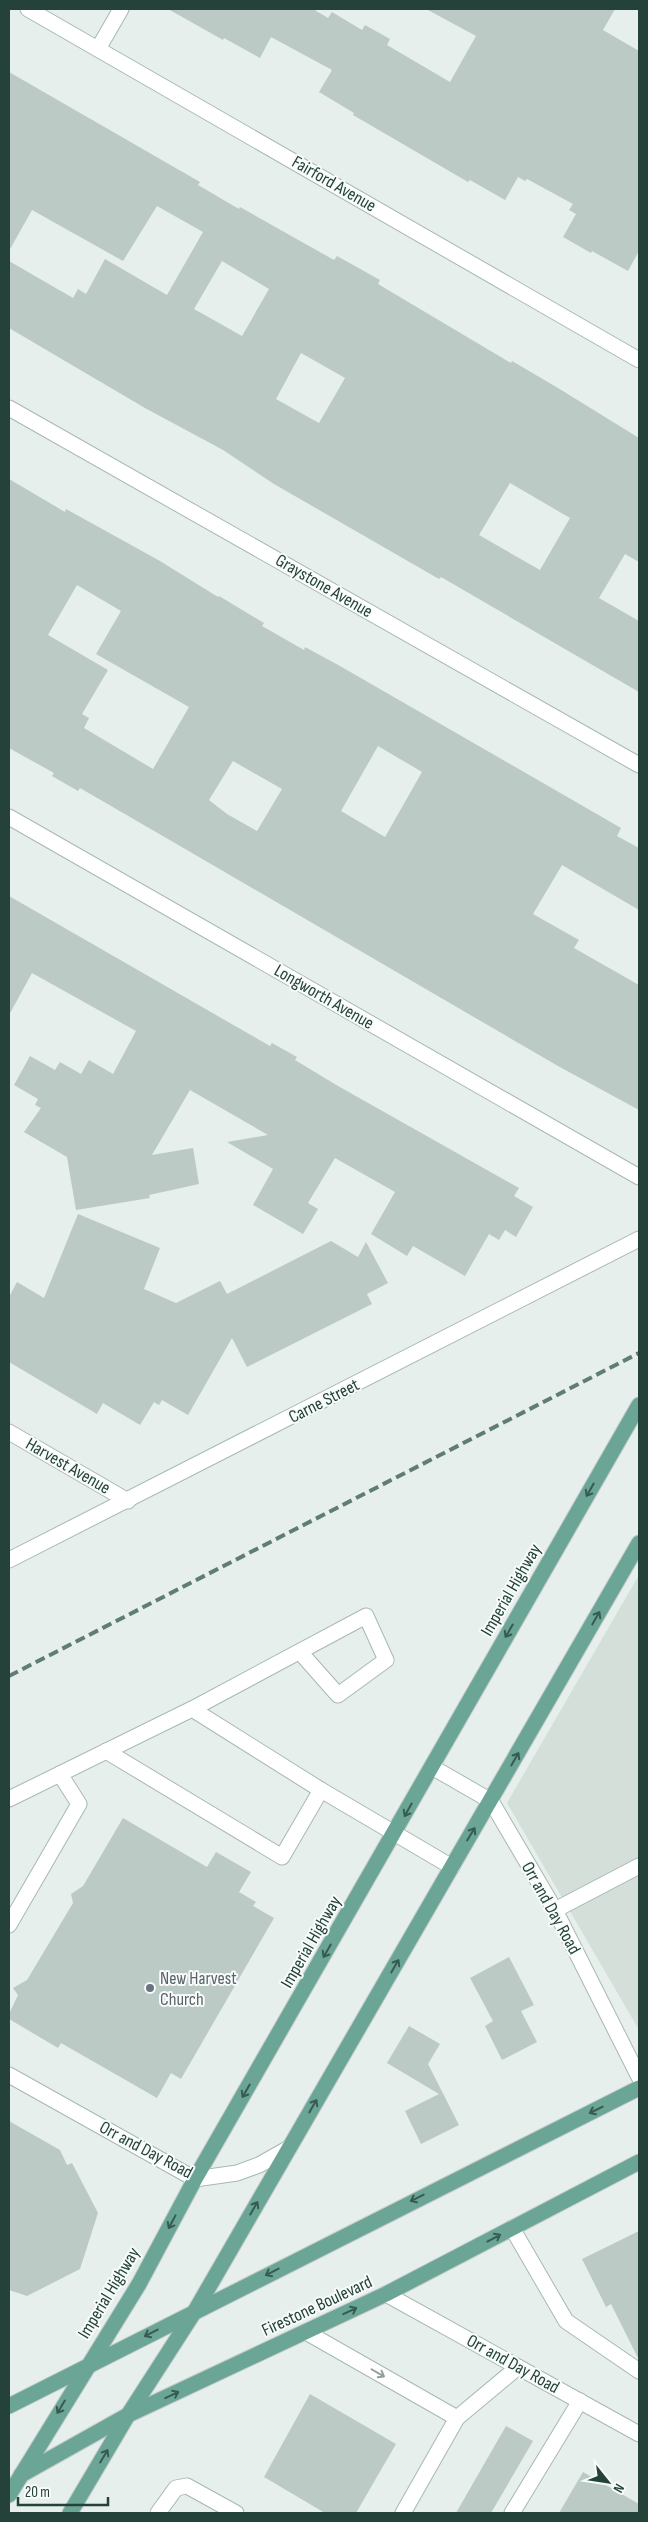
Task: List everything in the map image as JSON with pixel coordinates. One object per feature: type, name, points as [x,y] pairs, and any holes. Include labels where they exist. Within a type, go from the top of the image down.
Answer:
[{"type":"main road","name":"Imperial Highway","points":[[9,2495],[14,2479],[139,2284],[195,2179],[395,1834],[639,1405]]},
{"type":"main road","points":[[70,2513],[128,2415],[195,2311],[639,1543]]},
{"type":"main road","points":[[9,2406],[639,2088]]},
{"type":"main road","name":"Firestone Boulevard","points":[[14,2479],[128,2415],[386,2294],[639,2162]]},
{"type":"street","name":"Fairford Avenue","points":[[28,9],[639,360]]},
{"type":"street","points":[[98,48],[121,9]]},
{"type":"street","name":"Graystone Avenue","points":[[9,408],[639,765]]},
{"type":"street","name":"Longworth Avenue","points":[[9,817],[639,1177]]},
{"type":"street","name":"Carne Street","points":[[9,1560],[639,1239]]},
{"type":"street","name":"Harvest Avenue","points":[[9,1432],[128,1501]]},
{"type":"street","points":[[9,1799],[192,1709],[366,1616],[386,1660],[338,1695],[300,1652]]},
{"type":"street","points":[[192,1709],[322,1790],[452,1867]]},
{"type":"street","points":[[106,1751],[282,1857],[322,1790]]},
{"type":"street","name":"Orr and Day Road","points":[[432,1767],[491,1801],[555,1910],[639,2077]]},
{"type":"street","points":[[9,1925],[79,1804],[60,1774]]},
{"type":"street","points":[[555,1910],[639,1866]]},
{"type":"street","name":"Orr and Day Road","points":[[9,2074],[195,2179],[238,2173],[259,2165],[289,2148]]},
{"type":"street","points":[[512,2228],[566,2321],[639,2371]]},
{"type":"street","name":"Orr and Day Road","points":[[386,2294],[639,2434]]},
{"type":"street","points":[[306,2332],[458,2418]]},
{"type":"street","points":[[403,2513],[458,2418],[518,2367]]},
{"type":"street","points":[[512,2513],[580,2401]]},
{"type":"street","points":[[158,2513],[176,2488],[187,2486],[236,2513]]},
{"type":"shaded area","points":[[639,1575],[639,2030],[507,1803]]},
{"type":"building","points":[[168,9],[313,9],[328,18],[332,12],[362,30],[365,25],[390,39],[387,45],[450,82],[476,36],[426,9],[615,9],[603,30],[639,51],[639,251],[628,271],[592,251],[591,253],[563,237],[576,214],[569,210],[573,204],[527,179],[525,181],[518,177],[505,200],[470,180],[468,182],[353,115],[354,113],[319,92],[332,70],[271,37],[260,58],[224,38],[223,40]]},
{"type":"building","points":[[9,72],[200,182],[198,185],[239,209],[240,207],[334,260],[337,256],[380,280],[378,284],[511,363],[512,361],[558,388],[639,438],[639,562],[625,554],[599,598],[639,621],[639,692],[441,577],[439,579],[274,484],[223,450],[145,408],[9,328],[9,261],[73,298],[78,289],[86,294],[105,259],[167,295],[203,232],[157,206],[123,261],[32,210],[9,251]],"holes":[[[222,261],[269,289],[242,336],[194,309]],[[301,353],[345,378],[319,423],[276,399]],[[510,483],[570,518],[540,570],[479,535]]]},
{"type":"building","points":[[9,479],[65,512],[66,509],[160,561],[264,623],[262,626],[304,650],[305,647],[340,666],[621,828],[617,836],[639,848],[639,910],[562,865],[533,914],[579,940],[574,948],[639,985],[639,1110],[558,1066],[80,788],[78,791],[52,776],[54,773],[9,748]],"holes":[[[77,585],[121,611],[96,654],[189,707],[153,769],[84,728],[89,718],[82,714],[108,670],[48,635]],[[378,746],[422,772],[385,837],[341,811]],[[233,761],[282,789],[257,831],[227,814],[209,800]]]},
{"type":"building","points":[[9,896],[270,1046],[272,1043],[297,1057],[295,1060],[338,1086],[519,1188],[514,1196],[533,1207],[516,1237],[505,1230],[499,1240],[489,1234],[465,1276],[413,1246],[407,1256],[371,1234],[395,1192],[335,1158],[308,1203],[318,1209],[303,1234],[253,1205],[273,1169],[227,1142],[268,1135],[190,1090],[152,1155],[193,1148],[199,1184],[149,1195],[150,1198],[76,1210],[67,1157],[24,1132],[41,1108],[35,1105],[38,1099],[14,1085],[30,1056],[55,1070],[60,1062],[81,1074],[89,1060],[113,1074],[136,1031],[32,973],[9,1015]]},
{"type":"building","points":[[78,1214],[160,1248],[144,1289],[176,1303],[220,1281],[227,1294],[331,1241],[358,1257],[366,1242],[388,1283],[367,1294],[372,1304],[247,1367],[232,1338],[188,1415],[162,1400],[159,1405],[154,1402],[140,1425],[103,1403],[97,1414],[9,1362],[9,1297],[17,1282],[44,1298]]},
{"type":"building","points":[[123,1818],[207,1867],[216,1852],[251,1872],[239,1892],[256,1902],[253,1906],[274,1918],[181,2079],[171,2073],[157,2098],[61,2043],[58,2048],[9,2019],[9,2014],[18,1995],[13,1988],[27,1980],[73,1903],[71,1894],[83,1886]]},
{"type":"building","points":[[509,1957],[534,2005],[521,2011],[537,2042],[502,2060],[485,2026],[493,2021],[470,1978]]},
{"type":"building","points":[[409,2026],[440,2044],[428,2064],[459,2125],[421,2144],[405,2111],[439,2094],[387,2063]]},
{"type":"building","points":[[9,2121],[60,2150],[67,2165],[72,2163],[98,2213],[80,2269],[27,2296],[9,2290]]},
{"type":"building","points":[[639,2231],[639,2360],[611,2304],[606,2307],[582,2259]]},
{"type":"building","points":[[310,2394],[396,2444],[356,2513],[325,2513],[264,2477]]},
{"type":"building","points":[[506,2426],[533,2441],[491,2513],[456,2513]]},
{"type":"building","points":[[583,2472],[639,2504],[639,2513],[559,2513]]},
{"type":"railway","points":[[9,1676],[639,1353]]},
{"type":"place","name":"New Harvest Church","points":[[150,1988]]}]
